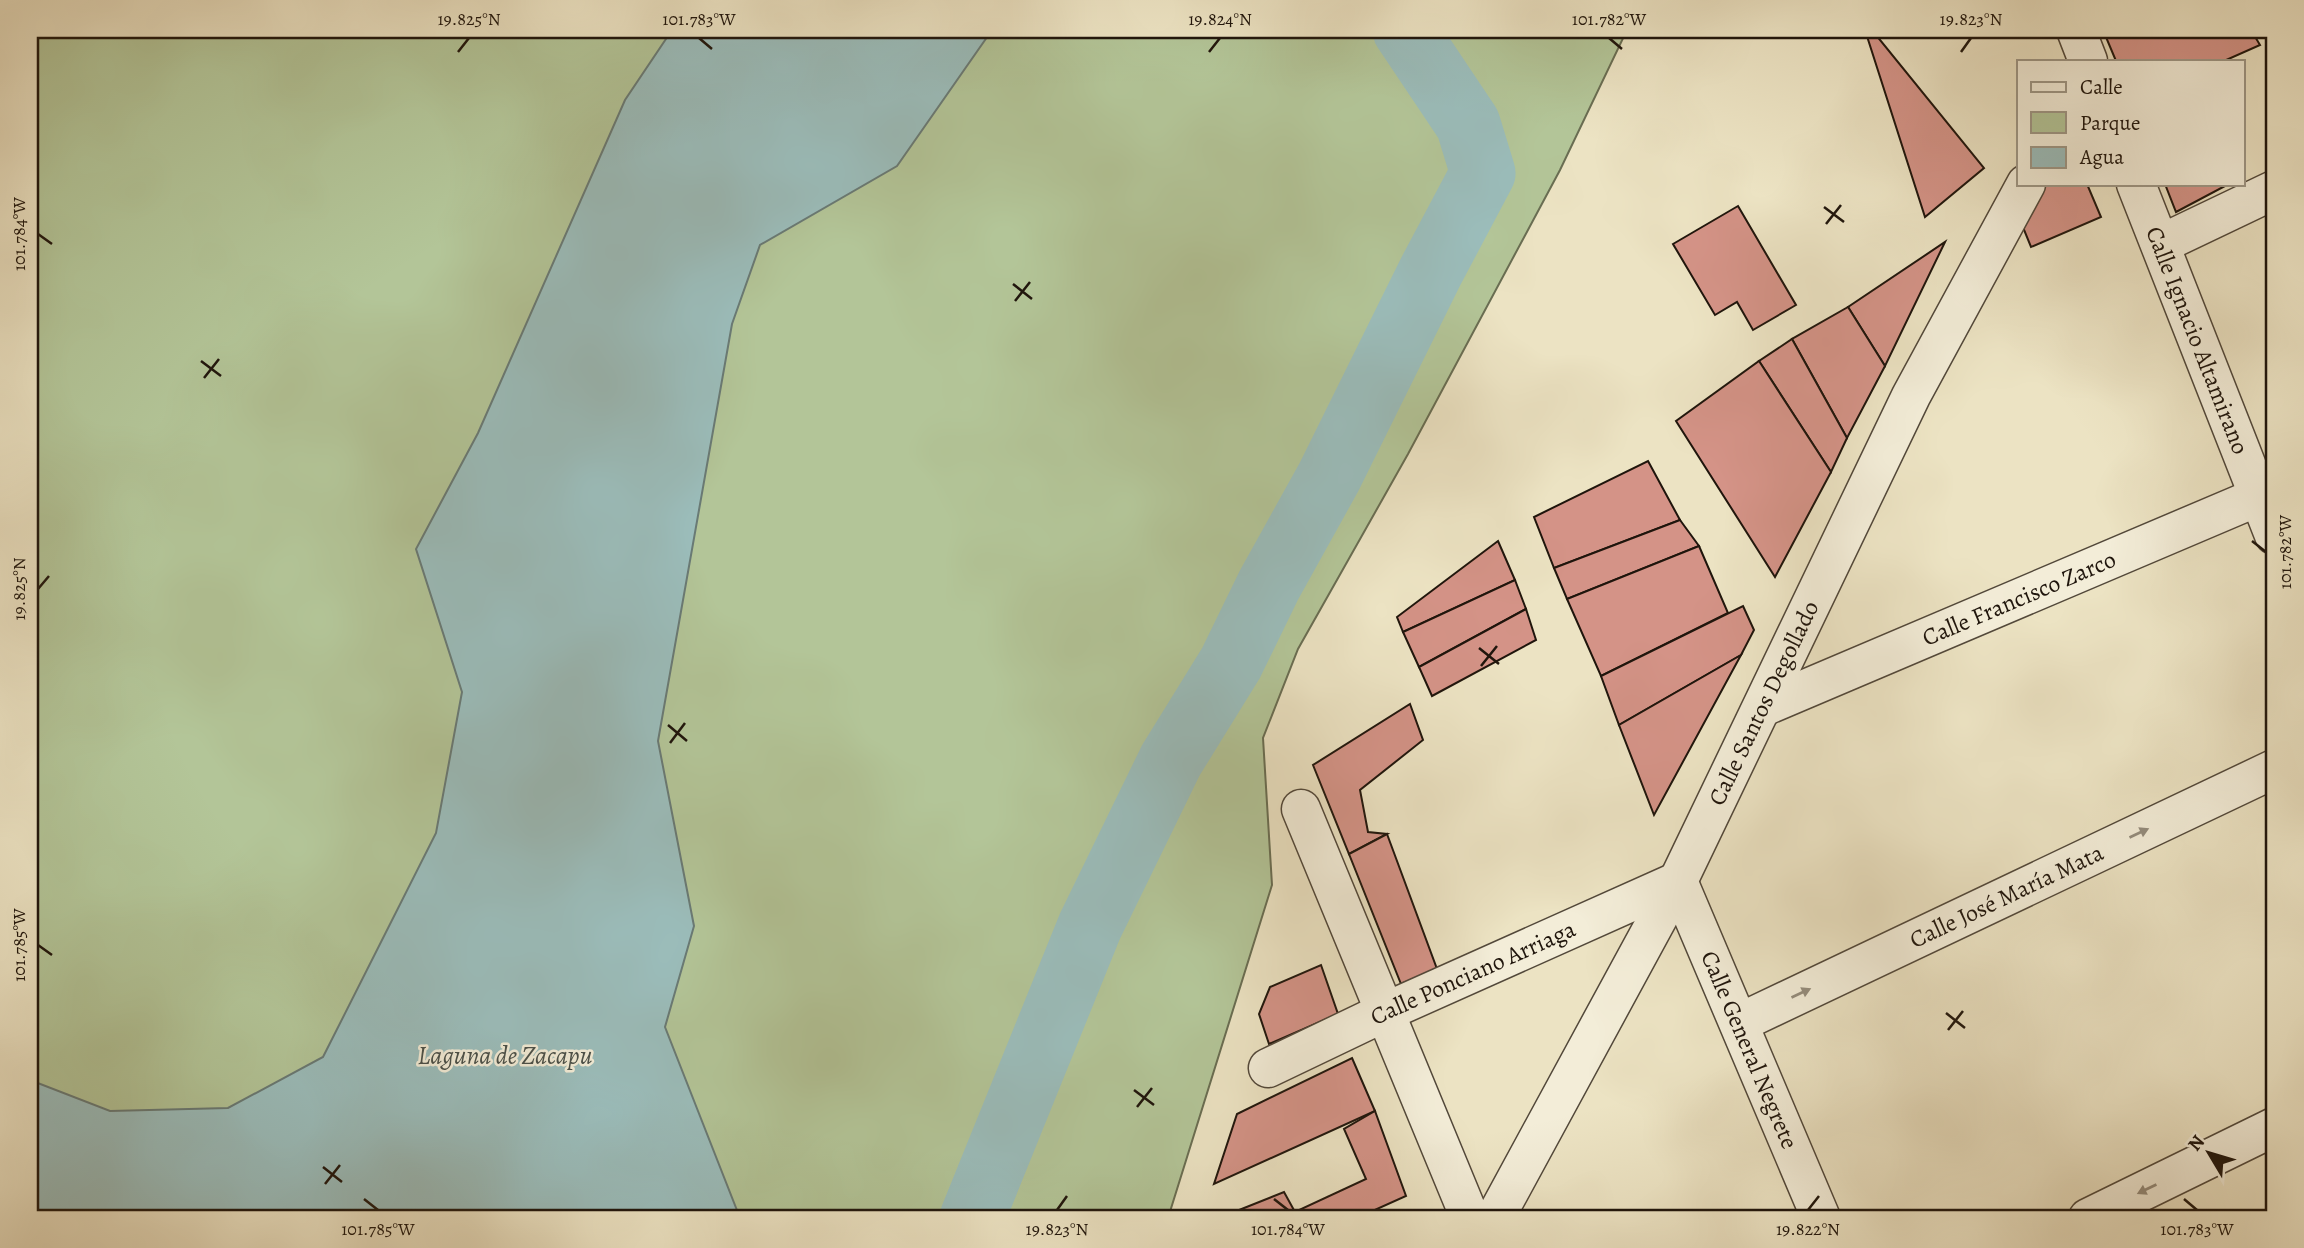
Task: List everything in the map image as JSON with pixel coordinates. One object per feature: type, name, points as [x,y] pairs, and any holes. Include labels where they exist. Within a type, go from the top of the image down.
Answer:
[{"type":"street","points":[[2068,30],[2071,60]]},
{"type":"street","points":[[2076,30],[2088,60]]},
{"type":"street","name":"Calle Santos Degollado","points":[[1495,1218],[1678,881],[1912,396],[2024,186]]},
{"type":"street","name":"Calle Ignacio Altamirano","points":[[2137,186],[2267,494],[2274,535]]},
{"type":"street","points":[[2161,244],[2274,190]]},
{"type":"street","name":"Calle Francisco Zarco","points":[[1763,707],[2267,494]]},
{"type":"street","name":"Calle José María Mata","points":[[1739,1023],[2274,769]]},
{"type":"street","points":[[1301,809],[1470,1218]]},
{"type":"street","name":"Calle Ponciano Arriaga","points":[[1268,1068],[1385,1012],[1678,881]]},
{"type":"street","name":"Calle General Negrete","points":[[1678,881],[1821,1218]]},
{"type":"street","points":[[2088,1218],[2274,1127]]},
{"type":"green space","points":[[30,30],[1643,30],[1625,34],[1560,170],[1408,454],[1298,649],[1263,738],[1272,885],[1168,1218],[30,1218]]},
{"type":"water","name":"Laguna de Zacapu","points":[[672,30],[992,30],[897,166],[760,245],[732,324],[658,741],[694,926],[665,1027],[740,1218],[30,1218],[30,1080],[110,1111],[228,1108],[323,1057],[436,833],[462,692],[416,549],[478,433],[625,100]]},
{"type":"building","points":[[1865,30],[1872,30],[1984,168],[1925,217]]},
{"type":"building","points":[[2103,30],[2251,30],[2260,45],[2226,60],[2116,60]]},
{"type":"building","points":[[2037,186],[2088,186],[2101,217],[2031,247],[2018,215]]},
{"type":"building","points":[[2166,186],[2225,186],[2176,212]]},
{"type":"building","points":[[1738,206],[1796,305],[1753,330],[1737,302],[1715,315],[1673,244]]},
{"type":"building","points":[[1945,242],[1885,366],[1848,307]]},
{"type":"building","points":[[1848,307],[1885,366],[1847,438],[1792,339]]},
{"type":"building","points":[[1792,339],[1847,438],[1831,472],[1759,361]]},
{"type":"building","points":[[1759,361],[1831,472],[1775,577],[1676,421]]},
{"type":"building","points":[[1648,461],[1680,520],[1554,568],[1534,517]]},
{"type":"building","points":[[1680,520],[1699,546],[1567,599],[1554,568]]},
{"type":"building","points":[[1498,541],[1515,580],[1403,632],[1397,617]]},
{"type":"building","points":[[1699,546],[1728,613],[1601,676],[1567,599]]},
{"type":"building","points":[[1515,580],[1526,609],[1419,667],[1403,632]]},
{"type":"building","points":[[1743,606],[1754,630],[1741,655],[1619,725],[1601,676]]},
{"type":"building","points":[[1526,609],[1536,640],[1432,696],[1419,667]]},
{"type":"building","points":[[1741,655],[1654,815],[1619,725]]},
{"type":"building","points":[[1410,704],[1423,740],[1360,790],[1368,832],[1387,834],[1349,854],[1313,765]]},
{"type":"building","points":[[1387,834],[1437,969],[1401,984],[1349,854]]},
{"type":"building","points":[[1321,965],[1338,1014],[1269,1044],[1259,1014],[1270,987]]},
{"type":"building","points":[[1352,1058],[1375,1111],[1214,1184],[1237,1114]]},
{"type":"building","points":[[1375,1111],[1406,1196],[1357,1218],[1219,1218],[1284,1192],[1295,1212],[1366,1179],[1344,1129]]},
{"type":"waterway","points":[[972,1218],[1090,926],[1171,760],[1231,663],[1483,173],[1468,124],[1405,30]]}]
